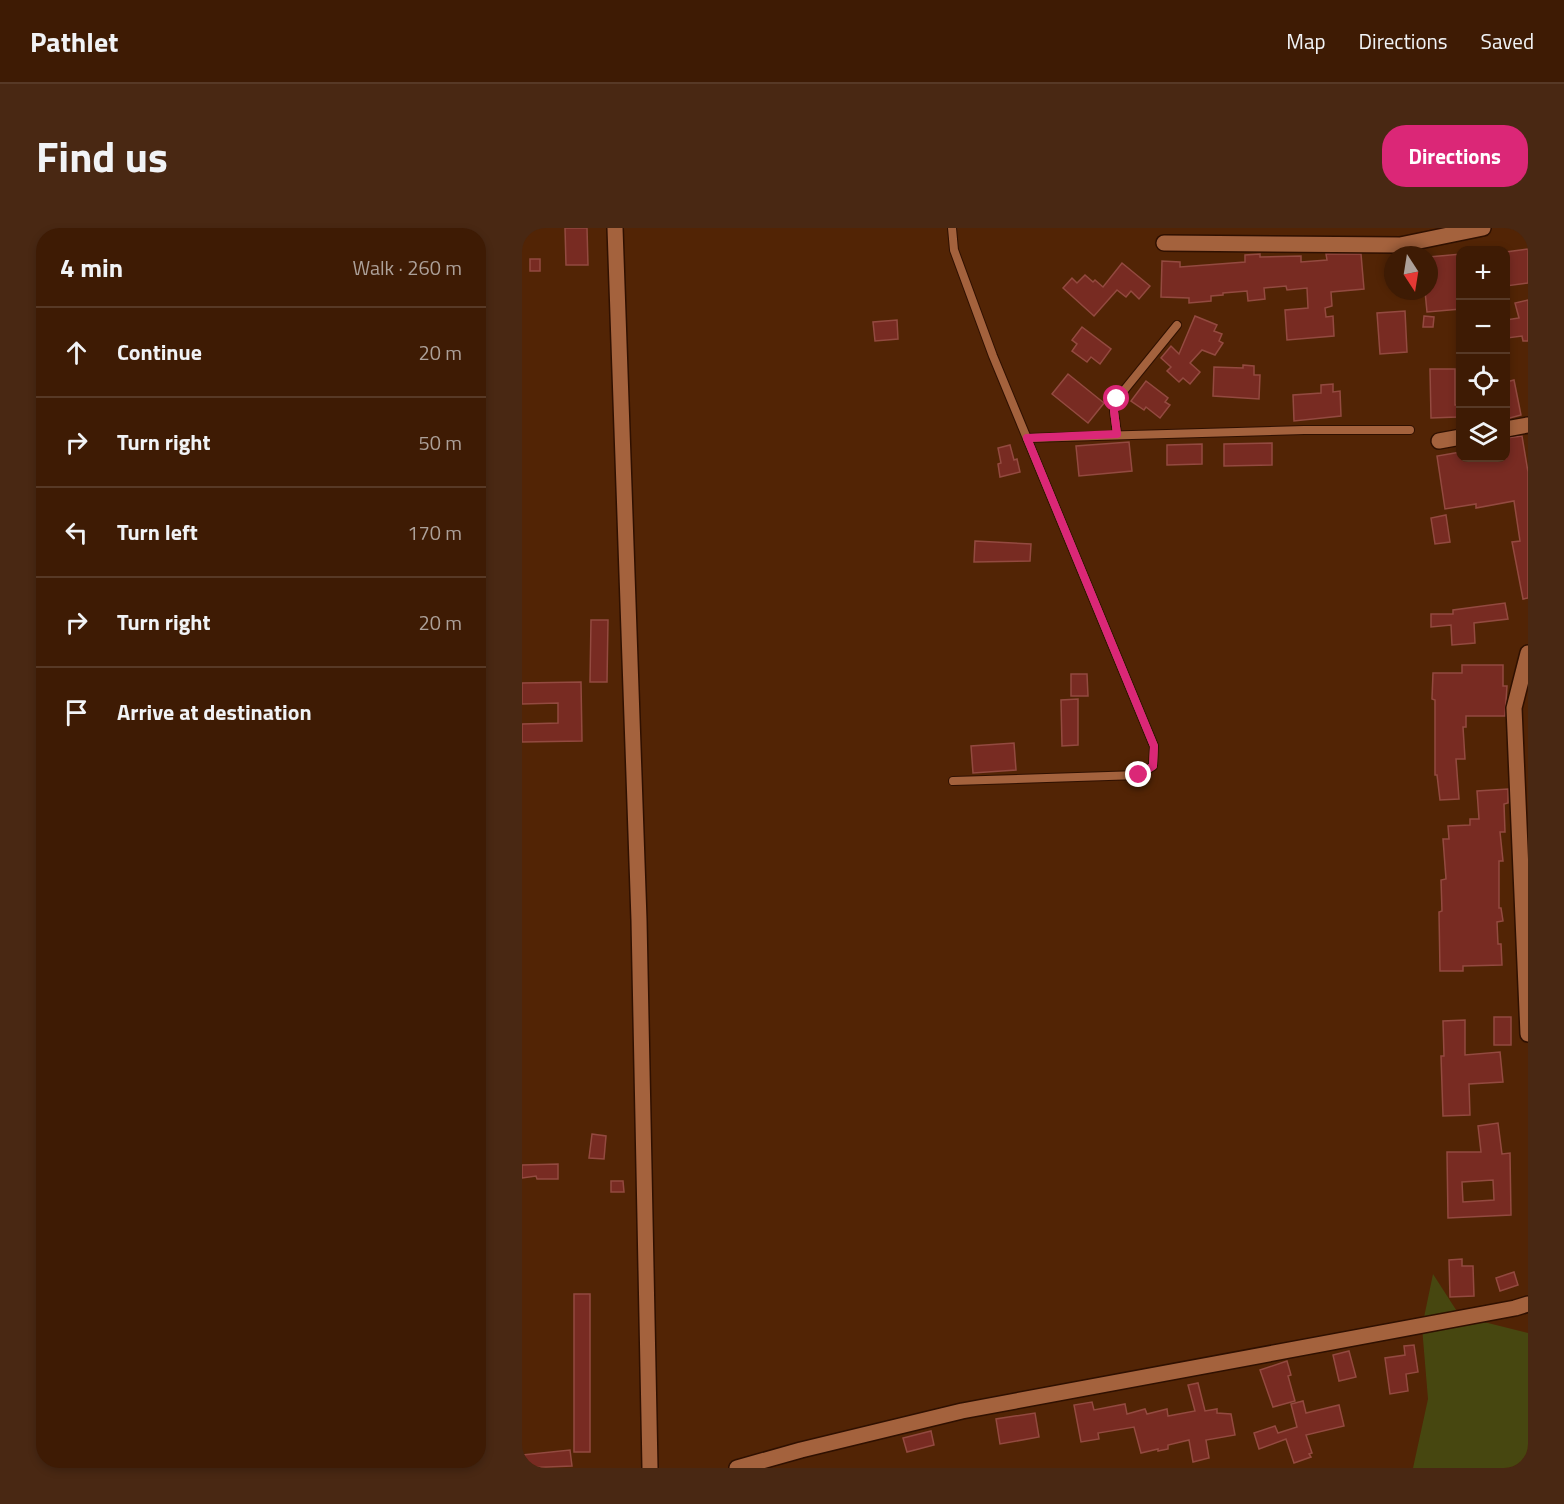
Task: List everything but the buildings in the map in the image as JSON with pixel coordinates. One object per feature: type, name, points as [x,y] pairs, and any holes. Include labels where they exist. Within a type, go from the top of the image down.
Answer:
[{"type":"street","points":[[615,228],[639,908],[650,1468]]},
{"type":"street","points":[[1164,243],[1400,245],[1483,228]]},
{"type":"street","points":[[1510,428],[1528,425]]},
{"type":"street","points":[[1439,441],[1456,438]]},
{"type":"street","points":[[1528,653],[1514,708],[1523,764],[1528,1034]]},
{"type":"street","points":[[737,1468],[962,1411],[1528,1304]]},
{"type":"lane","points":[[952,228],[954,250],[1027,438],[1154,746],[1153,766],[1139,775],[952,781]]},
{"type":"lane","points":[[1117,434],[1114,411],[1117,399],[1177,325]]},
{"type":"lane","points":[[1027,438],[1304,430],[1410,430]]},
{"type":"shaded area","points":[[1433,1274],[1460,1316],[1528,1333],[1528,1468],[1413,1468],[1428,1399],[1422,1327]]},
{"type":"route","points":[[1117,399],[1114,411],[1117,434],[1027,438],[1154,746],[1153,766],[1139,775]]}]
